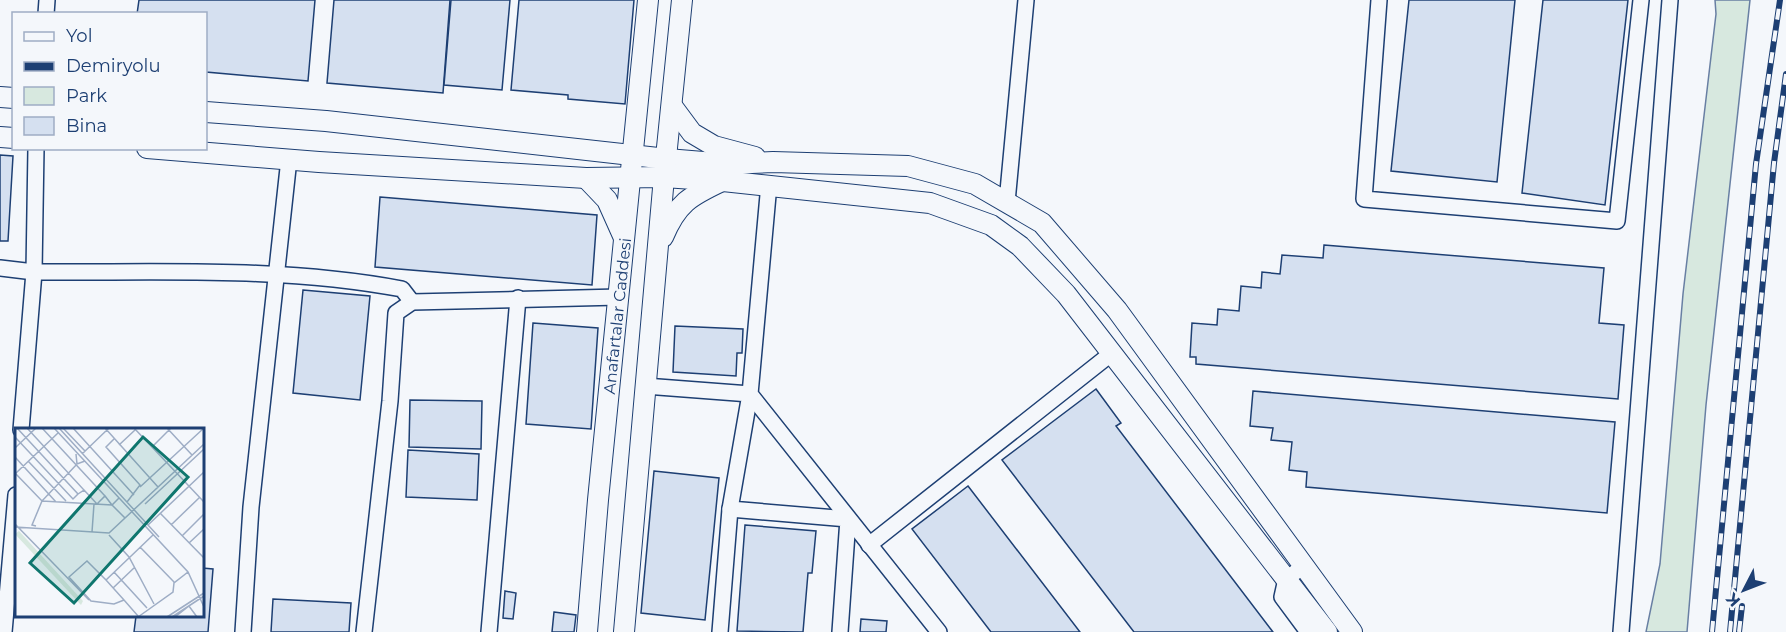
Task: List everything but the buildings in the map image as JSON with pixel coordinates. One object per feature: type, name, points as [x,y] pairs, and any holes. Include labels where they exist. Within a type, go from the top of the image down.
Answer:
[{"type":"main road","name":"Anafartalar Caddesi","points":[[587,632],[648,0]]},
{"type":"main road","name":"Anafartalar Caddesi","points":[[624,632],[657,250],[682,0]]},
{"type":"main road","points":[[672,106],[692,133],[714,146],[772,162]]},
{"type":"main road","points":[[207,112],[326,122],[634,156],[665,168],[723,181],[930,203],[991,225],[1020,246],[1066,294],[1327,632]]},
{"type":"main road","points":[[173,150],[586,178],[631,178],[665,168],[772,162],[908,166],[975,184],[1042,223],[1117,310],[1352,632]]},
{"type":"main road","points":[[586,178],[608,200],[625,241]]},
{"type":"main road","points":[[657,250],[672,216],[685,201],[723,181]]},
{"type":"street","points":[[1007,202],[1026,0]]},
{"type":"street","points":[[1379,0],[1364,199],[1617,221],[1641,0]]},
{"type":"street","points":[[1621,632],[1670,0]]},
{"type":"street","points":[[21,428],[34,272],[36,150]]},
{"type":"street","points":[[243,632],[251,507],[289,159]]},
{"type":"street","points":[[720,632],[730,509],[750,394],[768,184]]},
{"type":"street","points":[[0,268],[34,272],[276,274],[370,283],[402,289],[412,302]]},
{"type":"street","points":[[364,632],[390,400],[396,313],[412,302],[619,297]]},
{"type":"street","points":[[489,632],[518,298]]},
{"type":"street","points":[[869,545],[1112,353]]},
{"type":"street","points":[[645,386],[750,394],[939,632]]},
{"type":"street","points":[[0,495],[15,496]]},
{"type":"street","points":[[4,632],[15,507]]},
{"type":"street","points":[[730,509],[848,519]]},
{"type":"street","points":[[840,632],[848,519]]},
{"type":"street","points":[[1304,566],[1286,579],[1282,597],[1308,632]]},
{"type":"green space","points":[[1715,0],[1750,0],[1706,405],[1687,632],[1646,632],[1660,564],[1683,294],[1716,14]]},
{"type":"railway","points":[[1712,632],[1756,164],[1780,0]]},
{"type":"railway","points":[[1730,632],[1774,163],[1786,74]]},
{"type":"railway","points":[[1739,632],[1742,606]]}]
